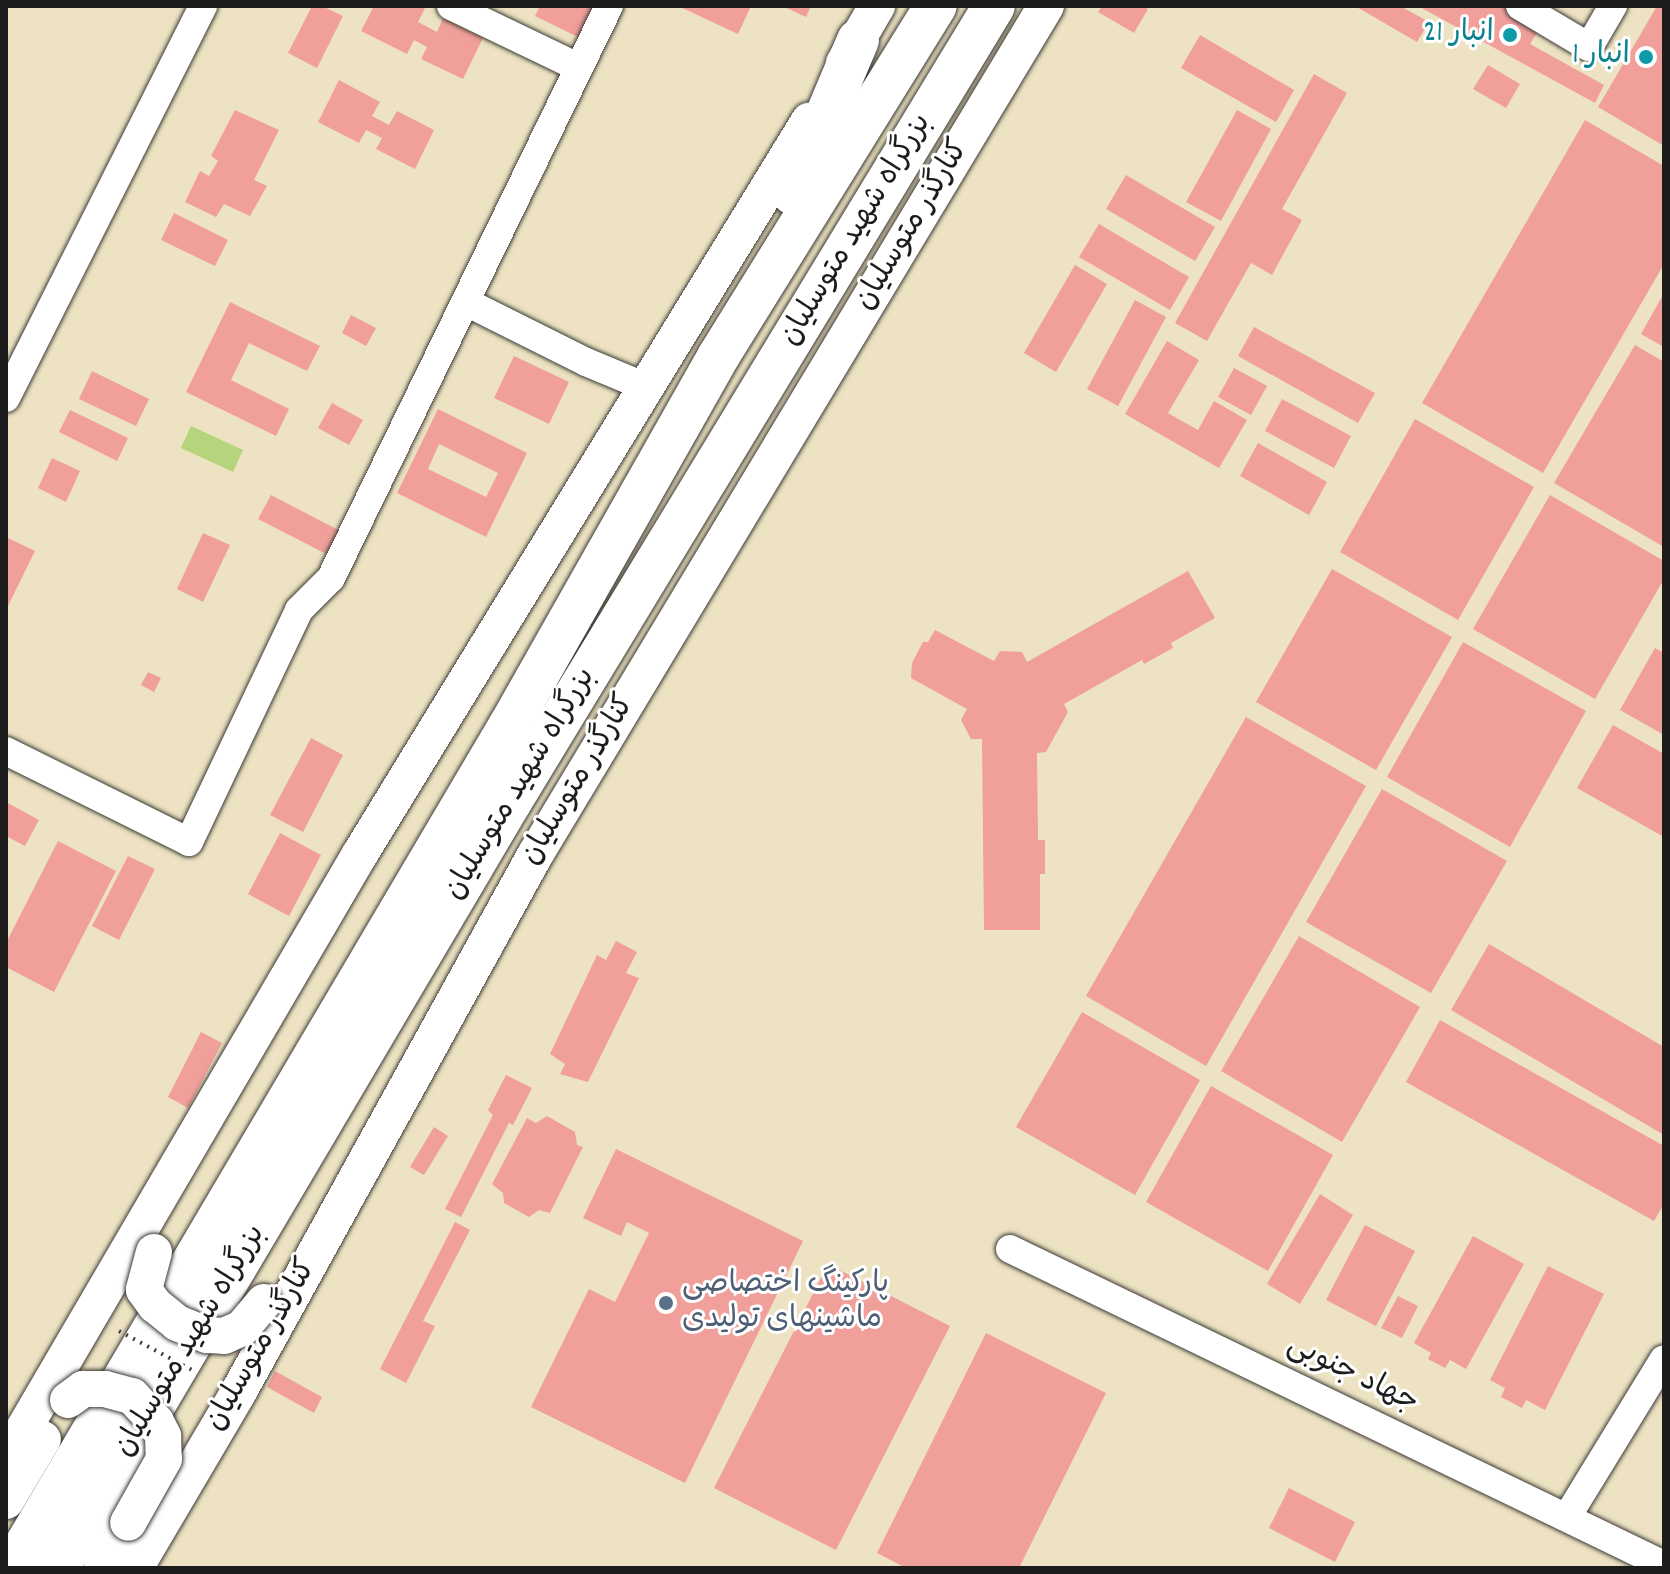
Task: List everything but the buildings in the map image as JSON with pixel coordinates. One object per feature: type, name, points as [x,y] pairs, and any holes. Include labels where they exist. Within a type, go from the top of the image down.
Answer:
[{"type":"highway","name":"بزرگراه شهید متوسلیان","points":[[12,1568],[511,723],[718,357],[936,6]]},
{"type":"highway","name":"بزرگراه شهید متوسلیان","points":[[58,1568],[502,817],[997,6]]},
{"type":"highway","points":[[718,357],[868,23]]},
{"type":"main road","name":"کنارگذر متوسلیان","points":[[135,1568],[238,1393],[535,855],[1046,6]]},
{"type":"main road","points":[[6,1459],[360,854],[868,23]]},
{"type":"main road","points":[[535,855],[443,998],[264,1302],[242,1328],[224,1336],[207,1335],[177,1323],[155,1305],[144,1290],[154,1252],[494,665],[539,559]]},
{"type":"main road","points":[[6,1501],[68,1400],[83,1389],[105,1389],[132,1396],[156,1422],[163,1436],[164,1459],[102,1568]]},
{"type":"street","points":[[6,398],[203,6]]},
{"type":"street","points":[[451,6],[578,67]]},
{"type":"street","points":[[6,751],[189,842],[299,610],[331,578],[468,303],[609,6]]},
{"type":"street","points":[[1520,6],[1589,47],[1613,6]]},
{"type":"street","points":[[468,303],[586,362],[646,387]]},
{"type":"street","name":"جهاد جنوبی","points":[[1010,1249],[1664,1565]]},
{"type":"street","points":[[1567,1517],[1664,1359]]},
{"type":"path","points":[[119,1331],[194,1371]]},
{"type":"green space","points":[[191,426],[243,450],[233,472],[181,448]]},
{"type":"place","name":"انبار 21","points":[[1510,35]]},
{"type":"place","name":"انبار 1","points":[[1646,57]]},
{"type":"place","name":"پارکینگ اختصاصی ماشینهای تولیدی","points":[[666,1303]]}]
